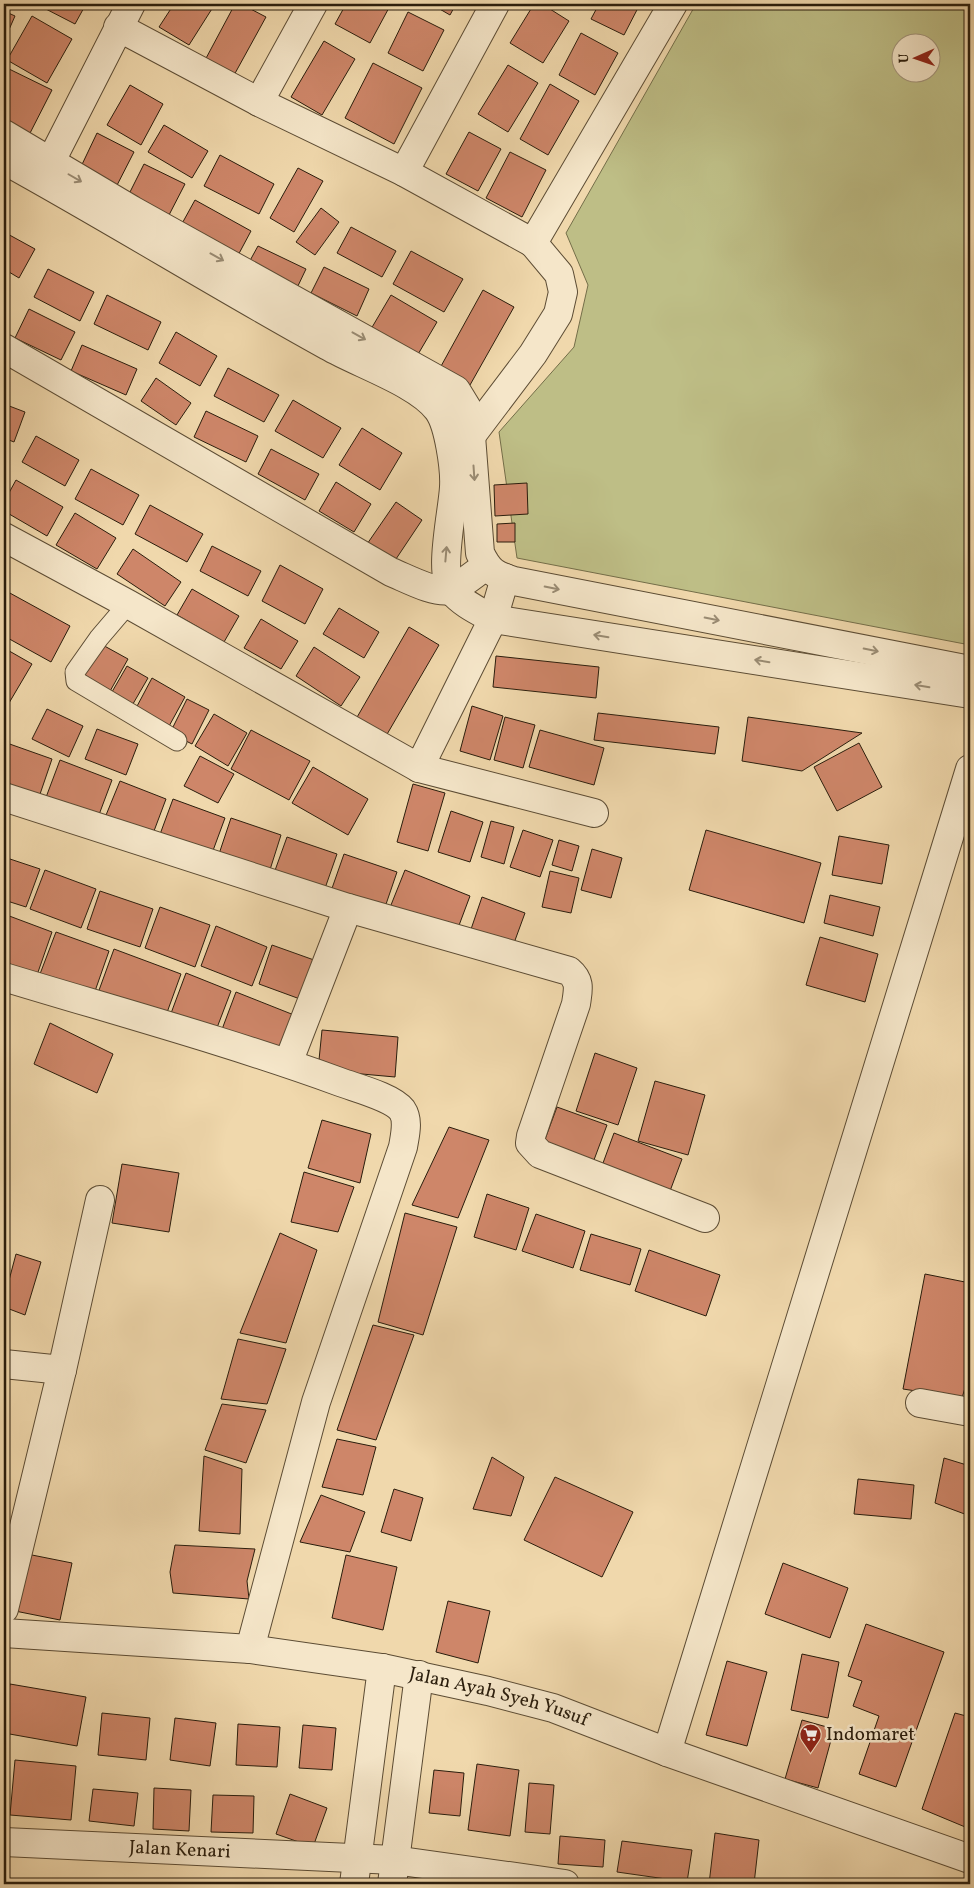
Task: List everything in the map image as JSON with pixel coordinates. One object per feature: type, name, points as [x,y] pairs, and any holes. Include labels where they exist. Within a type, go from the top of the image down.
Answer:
[{"type":"street","points":[[50,163],[131,4]]},
{"type":"street","points":[[259,102],[313,4]]},
{"type":"street","points":[[404,172],[495,4]]},
{"type":"street","points":[[533,243],[673,4]]},
{"type":"street","points":[[118,28],[259,102],[404,172],[533,243],[559,274],[563,292],[558,314],[533,354],[471,436]]},
{"type":"street","points":[[4,154],[25,146],[50,163],[132,210],[456,390],[466,408],[471,436],[480,553],[495,572],[493,619],[419,768]]},
{"type":"street","points":[[4,154],[329,347],[421,392],[439,411],[446,430],[452,459],[454,486],[445,561],[451,590],[463,602],[493,619],[970,694]]},
{"type":"street","points":[[4,348],[392,572],[421,585],[438,590],[451,590],[495,572],[970,670]]},
{"type":"street","points":[[4,537],[128,604],[419,768],[594,813]]},
{"type":"street","points":[[667,1752],[970,768]]},
{"type":"street","points":[[4,797],[348,908],[569,971],[576,977],[578,989],[576,1004],[530,1143],[540,1154],[705,1218]]},
{"type":"street","points":[[288,1063],[348,908]]},
{"type":"street","points":[[4,977],[288,1063],[385,1098],[401,1108],[405,1117],[406,1132],[403,1147],[316,1402],[250,1649]]},
{"type":"street","points":[[4,1609],[62,1370],[100,1200]]},
{"type":"street","points":[[4,1364],[62,1370]]},
{"type":"street","points":[[920,1403],[970,1412]]},
{"type":"street","name":"Jalan Ayah Syeh Yusuf","points":[[4,1633],[250,1649],[420,1675],[553,1708],[667,1752],[970,1859]]},
{"type":"street","points":[[354,1884],[382,1668]]},
{"type":"street","points":[[393,1872],[420,1675]]},
{"type":"street","name":"Jalan Kenari","points":[[4,1842],[357,1857],[393,1872],[565,1884]]},
{"type":"lane","points":[[128,604],[99,638],[75,672],[76,681],[177,741]]},
{"type":"green space","points":[[696,4],[970,4],[970,645],[517,558],[499,432],[574,347],[588,285],[566,233]]},
{"type":"building","points":[[42,4],[86,4],[75,24],[40,6]]},
{"type":"building","points":[[174,4],[215,4],[189,45],[159,27]]},
{"type":"building","points":[[235,4],[241,4],[266,17],[233,77],[204,62]]},
{"type":"building","points":[[346,4],[391,4],[370,43],[335,24]]},
{"type":"building","points":[[431,4],[456,4],[450,15]]},
{"type":"building","points":[[534,4],[542,4],[569,21],[543,63],[510,43]]},
{"type":"building","points":[[599,4],[640,4],[624,35],[591,19]]},
{"type":"building","points":[[4,11],[15,16],[4,41]]},
{"type":"building","points":[[408,12],[444,30],[423,71],[388,53]]},
{"type":"building","points":[[32,16],[72,39],[47,83],[7,60]]},
{"type":"building","points":[[581,33],[618,53],[595,95],[559,75]]},
{"type":"building","points":[[324,41],[355,59],[322,115],[291,97]]},
{"type":"building","points":[[373,63],[422,88],[394,144],[345,118]]},
{"type":"building","points":[[508,65],[538,83],[508,132],[478,114]]},
{"type":"building","points":[[5,67],[52,90],[27,139],[4,127]]},
{"type":"building","points":[[550,84],[579,101],[548,155],[520,139]]},
{"type":"building","points":[[130,85],[163,104],[141,145],[107,125]]},
{"type":"building","points":[[164,125],[208,151],[192,178],[148,152]]},
{"type":"building","points":[[469,132],[501,149],[478,191],[446,174]]},
{"type":"building","points":[[97,133],[134,152],[113,193],[77,175]]},
{"type":"building","points":[[510,152],[546,170],[522,217],[486,198]]},
{"type":"building","points":[[220,155],[274,184],[259,214],[204,186]]},
{"type":"building","points":[[144,164],[185,184],[169,215],[129,194]]},
{"type":"building","points":[[298,168],[323,181],[294,232],[270,218]]},
{"type":"building","points":[[195,200],[251,231],[235,261],[179,229]]},
{"type":"building","points":[[321,208],[339,222],[315,255],[296,242]]},
{"type":"building","points":[[351,227],[396,251],[382,277],[337,253]]},
{"type":"building","points":[[4,232],[35,249],[19,278],[4,269]]},
{"type":"building","points":[[258,246],[306,269],[296,290],[247,266]]},
{"type":"building","points":[[411,251],[463,279],[444,312],[393,284]]},
{"type":"building","points":[[324,267],[369,289],[357,316],[311,293]]},
{"type":"building","points":[[48,269],[94,292],[80,321],[34,297]]},
{"type":"building","points":[[483,290],[514,307],[470,385],[440,368]]},
{"type":"building","points":[[107,295],[161,322],[148,350],[94,324]]},
{"type":"building","points":[[391,295],[437,322],[417,356],[371,329]]},
{"type":"building","points":[[29,309],[75,332],[61,360],[15,338]]},
{"type":"building","points":[[176,332],[217,356],[200,386],[159,363]]},
{"type":"building","points":[[82,345],[137,369],[126,395],[71,371]]},
{"type":"building","points":[[228,368],[279,395],[264,422],[214,396]]},
{"type":"building","points":[[156,378],[191,403],[176,425],[141,401]]},
{"type":"building","points":[[293,400],[341,428],[323,458],[275,431]]},
{"type":"building","points":[[4,404],[25,412],[14,442],[4,438]]},
{"type":"building","points":[[206,411],[258,436],[246,462],[194,437]]},
{"type":"building","points":[[362,428],[402,453],[380,490],[339,465]]},
{"type":"building","points":[[36,436],[79,460],[65,486],[22,462]]},
{"type":"building","points":[[271,449],[319,474],[305,500],[258,474]]},
{"type":"building","points":[[91,469],[139,495],[123,525],[75,499]]},
{"type":"building","points":[[16,480],[63,507],[47,536],[4,511],[4,502]]},
{"type":"building","points":[[336,482],[371,504],[354,532],[319,511]]},
{"type":"building","points":[[527,483],[528,514],[495,516],[494,485]]},
{"type":"building","points":[[396,502],[422,520],[392,565],[365,547]]},
{"type":"building","points":[[150,505],[203,534],[187,562],[135,534]]},
{"type":"building","points":[[75,513],[116,538],[97,569],[56,545]]},
{"type":"building","points":[[515,523],[515,542],[497,542],[497,524]]},
{"type":"building","points":[[212,546],[261,571],[248,596],[200,571]]},
{"type":"building","points":[[133,549],[181,582],[165,606],[117,574]]},
{"type":"building","points":[[280,565],[323,589],[305,624],[262,601]]},
{"type":"building","points":[[192,589],[239,616],[224,642],[177,615]]},
{"type":"building","points":[[8,592],[70,626],[51,662],[4,636],[4,600]]},
{"type":"building","points":[[339,608],[379,632],[364,658],[323,634]]},
{"type":"building","points":[[261,619],[298,641],[281,669],[244,648]]},
{"type":"building","points":[[409,627],[439,645],[386,736],[356,719]]},
{"type":"building","points":[[99,643],[128,659],[109,693],[80,678]]},
{"type":"building","points":[[314,647],[360,677],[341,706],[296,676]]},
{"type":"building","points":[[4,648],[32,664],[9,703],[4,700]]},
{"type":"building","points":[[496,656],[599,667],[596,698],[493,687]]},
{"type":"building","points":[[127,666],[148,678],[130,709],[109,697]]},
{"type":"building","points":[[152,678],[185,697],[168,728],[135,710]]},
{"type":"building","points":[[187,699],[209,710],[192,744],[170,733]]},
{"type":"building","points":[[472,706],[503,716],[490,760],[460,751]]},
{"type":"building","points":[[47,709],[83,726],[69,757],[32,739]]},
{"type":"building","points":[[598,713],[719,727],[715,754],[594,740]]},
{"type":"building","points":[[214,714],[247,733],[228,766],[195,746]]},
{"type":"building","points":[[505,717],[535,725],[523,768],[494,760]]},
{"type":"building","points":[[748,717],[862,733],[802,771],[742,761]]},
{"type":"building","points":[[97,729],[138,744],[126,775],[85,759]]},
{"type":"building","points":[[251,730],[310,761],[289,800],[231,769]]},
{"type":"building","points":[[540,730],[604,748],[594,785],[529,767]]},
{"type":"building","points":[[4,742],[52,759],[38,800],[4,789]]},
{"type":"building","points":[[859,743],[882,787],[837,811],[814,767]]},
{"type":"building","points":[[200,756],[234,774],[218,803],[184,786]]},
{"type":"building","points":[[60,760],[112,780],[97,820],[45,800]]},
{"type":"building","points":[[313,767],[368,799],[348,835],[292,803]]},
{"type":"building","points":[[120,781],[166,799],[151,839],[104,820]]},
{"type":"building","points":[[413,784],[445,793],[428,851],[397,842]]},
{"type":"building","points":[[173,799],[225,818],[211,856],[159,837]]},
{"type":"building","points":[[451,811],[483,822],[470,862],[438,852]]},
{"type":"building","points":[[231,818],[281,835],[268,876],[217,860]]},
{"type":"building","points":[[491,821],[514,827],[504,864],[481,857]]},
{"type":"building","points":[[523,830],[553,840],[540,877],[510,867]]},
{"type":"building","points":[[706,830],[821,863],[804,923],[689,890]]},
{"type":"building","points":[[839,836],[889,845],[882,884],[832,875]]},
{"type":"building","points":[[287,837],[337,854],[323,894],[273,876]]},
{"type":"building","points":[[559,840],[579,846],[572,871],[552,865]]},
{"type":"building","points":[[592,849],[622,858],[611,898],[581,890]]},
{"type":"building","points":[[344,854],[397,872],[383,913],[330,894]]},
{"type":"building","points":[[4,857],[40,869],[26,907],[4,900]]},
{"type":"building","points":[[45,870],[96,889],[81,928],[30,909]]},
{"type":"building","points":[[405,870],[470,896],[455,936],[389,910]]},
{"type":"building","points":[[550,871],[579,878],[571,913],[542,907]]},
{"type":"building","points":[[100,891],[153,909],[140,947],[87,929]]},
{"type":"building","points":[[830,895],[880,907],[873,936],[824,923]]},
{"type":"building","points":[[482,897],[525,913],[510,954],[468,938]]},
{"type":"building","points":[[160,907],[210,925],[195,967],[145,948]]},
{"type":"building","points":[[4,914],[52,932],[37,975],[4,962]]},
{"type":"building","points":[[216,926],[267,947],[252,986],[201,966]]},
{"type":"building","points":[[56,932],[109,951],[94,994],[40,974]]},
{"type":"building","points":[[820,937],[878,954],[865,1002],[806,985]]},
{"type":"building","points":[[272,945],[314,960],[300,999],[259,984]]},
{"type":"building","points":[[114,949],[181,974],[165,1018],[98,993]]},
{"type":"building","points":[[186,973],[231,991],[215,1033],[170,1016]]},
{"type":"building","points":[[236,992],[294,1015],[279,1055],[221,1032]]},
{"type":"building","points":[[50,1023],[113,1054],[97,1093],[34,1064]]},
{"type":"building","points":[[322,1030],[398,1037],[395,1077],[318,1070]]},
{"type":"building","points":[[595,1053],[637,1068],[618,1125],[576,1111]]},
{"type":"building","points":[[655,1081],[705,1095],[688,1155],[638,1141]]},
{"type":"building","points":[[557,1107],[607,1125],[591,1168],[541,1150]]},
{"type":"building","points":[[322,1120],[371,1134],[360,1183],[308,1168]]},
{"type":"building","points":[[449,1127],[489,1140],[458,1218],[412,1205]]},
{"type":"building","points":[[614,1133],[682,1159],[667,1199],[599,1174]]},
{"type":"building","points":[[122,1164],[179,1173],[169,1232],[112,1223]]},
{"type":"building","points":[[304,1172],[354,1187],[338,1232],[291,1222]]},
{"type":"building","points":[[487,1194],[529,1208],[516,1250],[474,1237]]},
{"type":"building","points":[[405,1213],[457,1227],[423,1335],[378,1322]]},
{"type":"building","points":[[536,1214],[585,1231],[573,1268],[522,1251]]},
{"type":"building","points":[[280,1233],[317,1250],[286,1343],[240,1333]]},
{"type":"building","points":[[591,1234],[641,1249],[630,1285],[580,1270]]},
{"type":"building","points":[[649,1250],[720,1275],[706,1316],[635,1291]]},
{"type":"building","points":[[16,1254],[41,1262],[25,1315],[4,1307],[4,1299]]},
{"type":"building","points":[[925,1274],[970,1283],[970,1371],[962,1398],[903,1389]]},
{"type":"building","points":[[373,1325],[414,1335],[376,1440],[337,1430]]},
{"type":"building","points":[[238,1339],[286,1349],[267,1404],[221,1399]]},
{"type":"building","points":[[222,1404],[266,1410],[246,1463],[205,1450]]},
{"type":"building","points":[[337,1439],[376,1447],[363,1495],[322,1487]]},
{"type":"building","points":[[204,1456],[242,1469],[240,1534],[199,1531]]},
{"type":"building","points":[[492,1457],[524,1477],[511,1516],[473,1509]]},
{"type":"building","points":[[944,1458],[970,1466],[970,1516],[935,1503]]},
{"type":"building","points":[[555,1477],[633,1512],[602,1577],[524,1540]]},
{"type":"building","points":[[858,1479],[914,1485],[911,1519],[854,1514]]},
{"type":"building","points":[[394,1489],[423,1498],[411,1541],[381,1532]]},
{"type":"building","points":[[321,1495],[365,1512],[350,1552],[300,1542]]},
{"type":"building","points":[[175,1545],[255,1549],[247,1581],[249,1599],[173,1593],[170,1572]]},
{"type":"building","points":[[27,1554],[72,1563],[60,1620],[15,1611]]},
{"type":"building","points":[[346,1555],[397,1567],[383,1630],[332,1618]]},
{"type":"building","points":[[783,1563],[848,1588],[830,1638],[765,1614]]},
{"type":"building","points":[[448,1601],[490,1611],[478,1663],[436,1652]]},
{"type":"building","points":[[866,1624],[944,1652],[896,1787],[859,1774],[879,1716],[853,1706],[862,1681],[848,1676]]},
{"type":"building","points":[[802,1654],[839,1662],[828,1718],[791,1710]]},
{"type":"building","points":[[727,1661],[767,1672],[747,1746],[706,1735]]},
{"type":"building","points":[[10,1684],[86,1697],[77,1746],[4,1733],[4,1720]]},
{"type":"building","points":[[102,1713],[150,1718],[146,1760],[98,1755]]},
{"type":"building","points":[[955,1713],[970,1717],[970,1829],[922,1809]]},
{"type":"building","points":[[175,1718],[216,1723],[210,1766],[170,1760]]},
{"type":"building","name":"Indomaret","points":[[802,1720],[834,1729],[818,1788],[785,1779]]},
{"type":"building","points":[[238,1724],[280,1727],[277,1767],[236,1765]]},
{"type":"building","points":[[303,1725],[336,1728],[332,1770],[299,1768]]},
{"type":"building","points":[[15,1760],[76,1766],[71,1820],[10,1815]]},
{"type":"building","points":[[477,1764],[519,1770],[510,1836],[468,1830]]},
{"type":"building","points":[[434,1770],[464,1773],[460,1816],[429,1813]]},
{"type":"building","points":[[529,1783],[554,1785],[550,1834],[525,1832]]},
{"type":"building","points":[[154,1788],[191,1790],[189,1831],[153,1829]]},
{"type":"building","points":[[93,1789],[138,1793],[134,1826],[89,1821]]},
{"type":"building","points":[[290,1794],[327,1808],[313,1847],[276,1834]]},
{"type":"building","points":[[213,1795],[254,1796],[253,1833],[211,1832]]},
{"type":"building","points":[[715,1833],[759,1840],[754,1884],[709,1884]]},
{"type":"building","points":[[560,1836],[605,1840],[603,1867],[558,1864]]},
{"type":"building","points":[[622,1841],[692,1850],[687,1882],[617,1872]]},
{"type":"place","name":"Indomaret","points":[[810,1754]]}]
